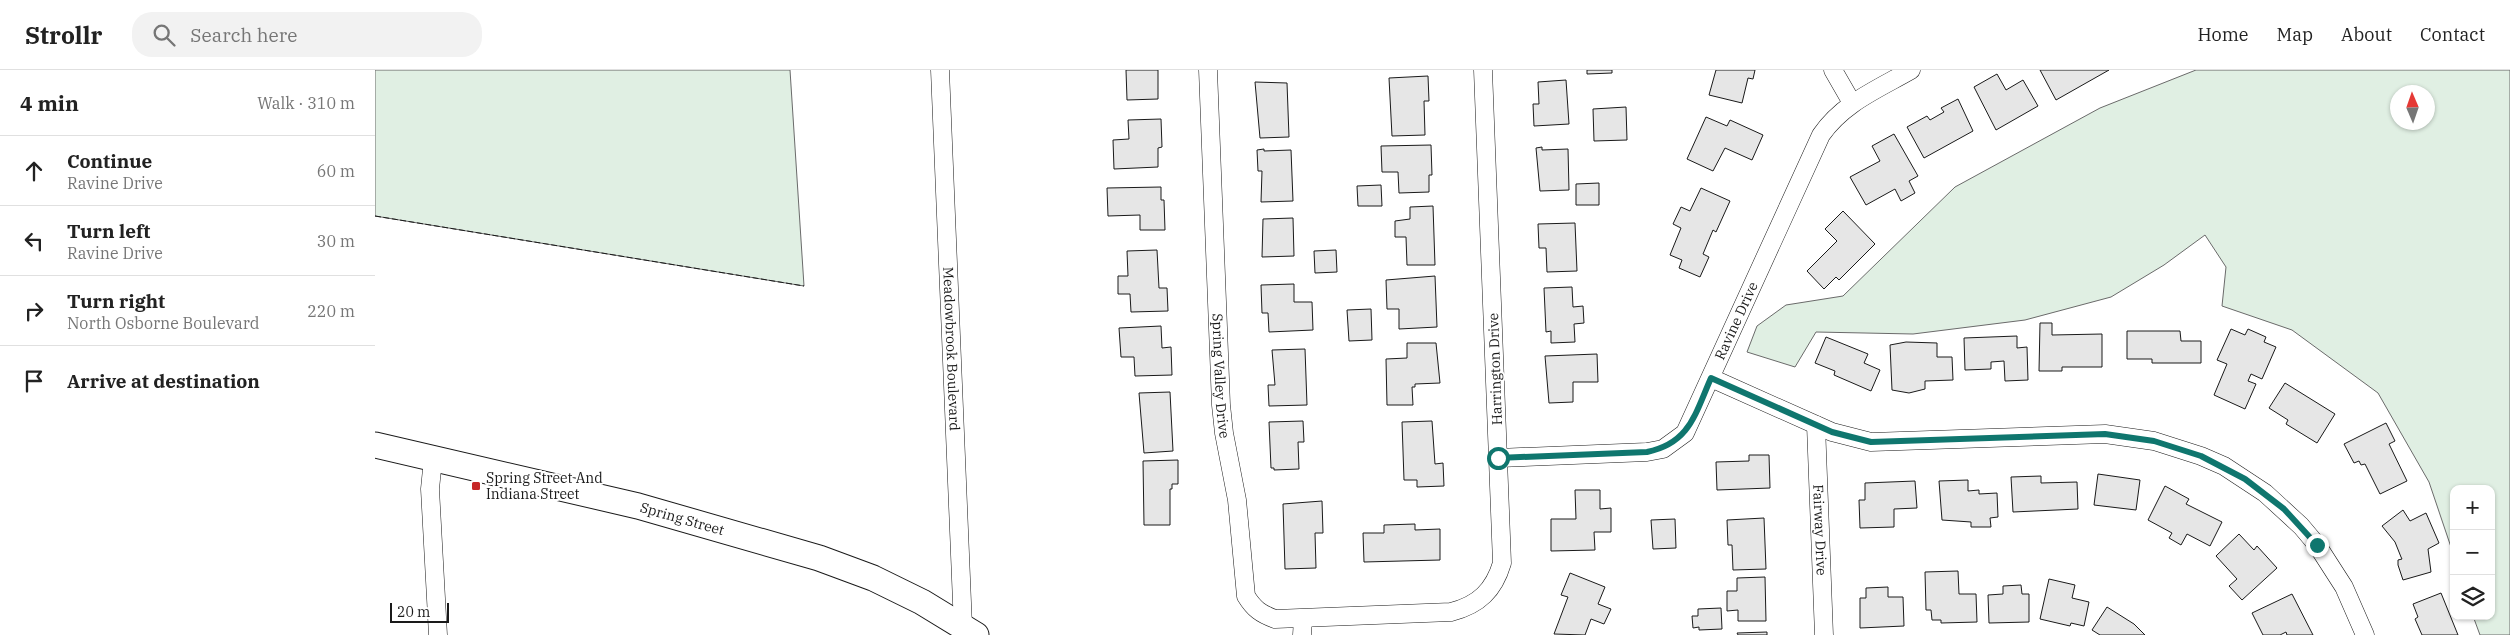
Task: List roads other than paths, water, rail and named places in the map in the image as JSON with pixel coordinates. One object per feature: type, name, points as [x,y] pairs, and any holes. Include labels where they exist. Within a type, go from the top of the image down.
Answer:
[{"type":"main road","name":"Spring Street","points":[[375,445],[638,506],[819,558],[873,578],[922,602],[969,631]]},
{"type":"street","name":"Meadowbrook Boulevard","points":[[940,70],[969,631]]},
{"type":"street","name":"Spring Valley Drive","points":[[1208,70],[1221,405],[1223,433],[1240,528],[1243,584],[1246,596],[1253,607],[1263,615],[1303,627]]},
{"type":"street","name":"Harrington Drive","points":[[1303,627],[1466,609],[1479,601],[1490,590],[1498,577],[1502,563],[1483,70]]},
{"type":"street","points":[[1833,70],[1851,103]]},
{"type":"street","name":"Ravine Drive","points":[[1498,458],[1647,452],[1663,449],[1685,433],[1821,134],[1833,117],[1851,103],[1911,70]]},
{"type":"street","points":[[1711,378],[1851,439],[1871,442],[2105,434],[2154,441],[2201,456],[2224,466],[2265,493],[2301,526],[2317,545],[2344,586],[2365,635]]},
{"type":"street","name":"Fairway Drive","points":[[1816,425],[1824,635]]},
{"type":"street","points":[[433,459],[430,489],[438,635]]},
{"type":"place","name":"Spring Street And Indiana Street","points":[[476,486]]}]
